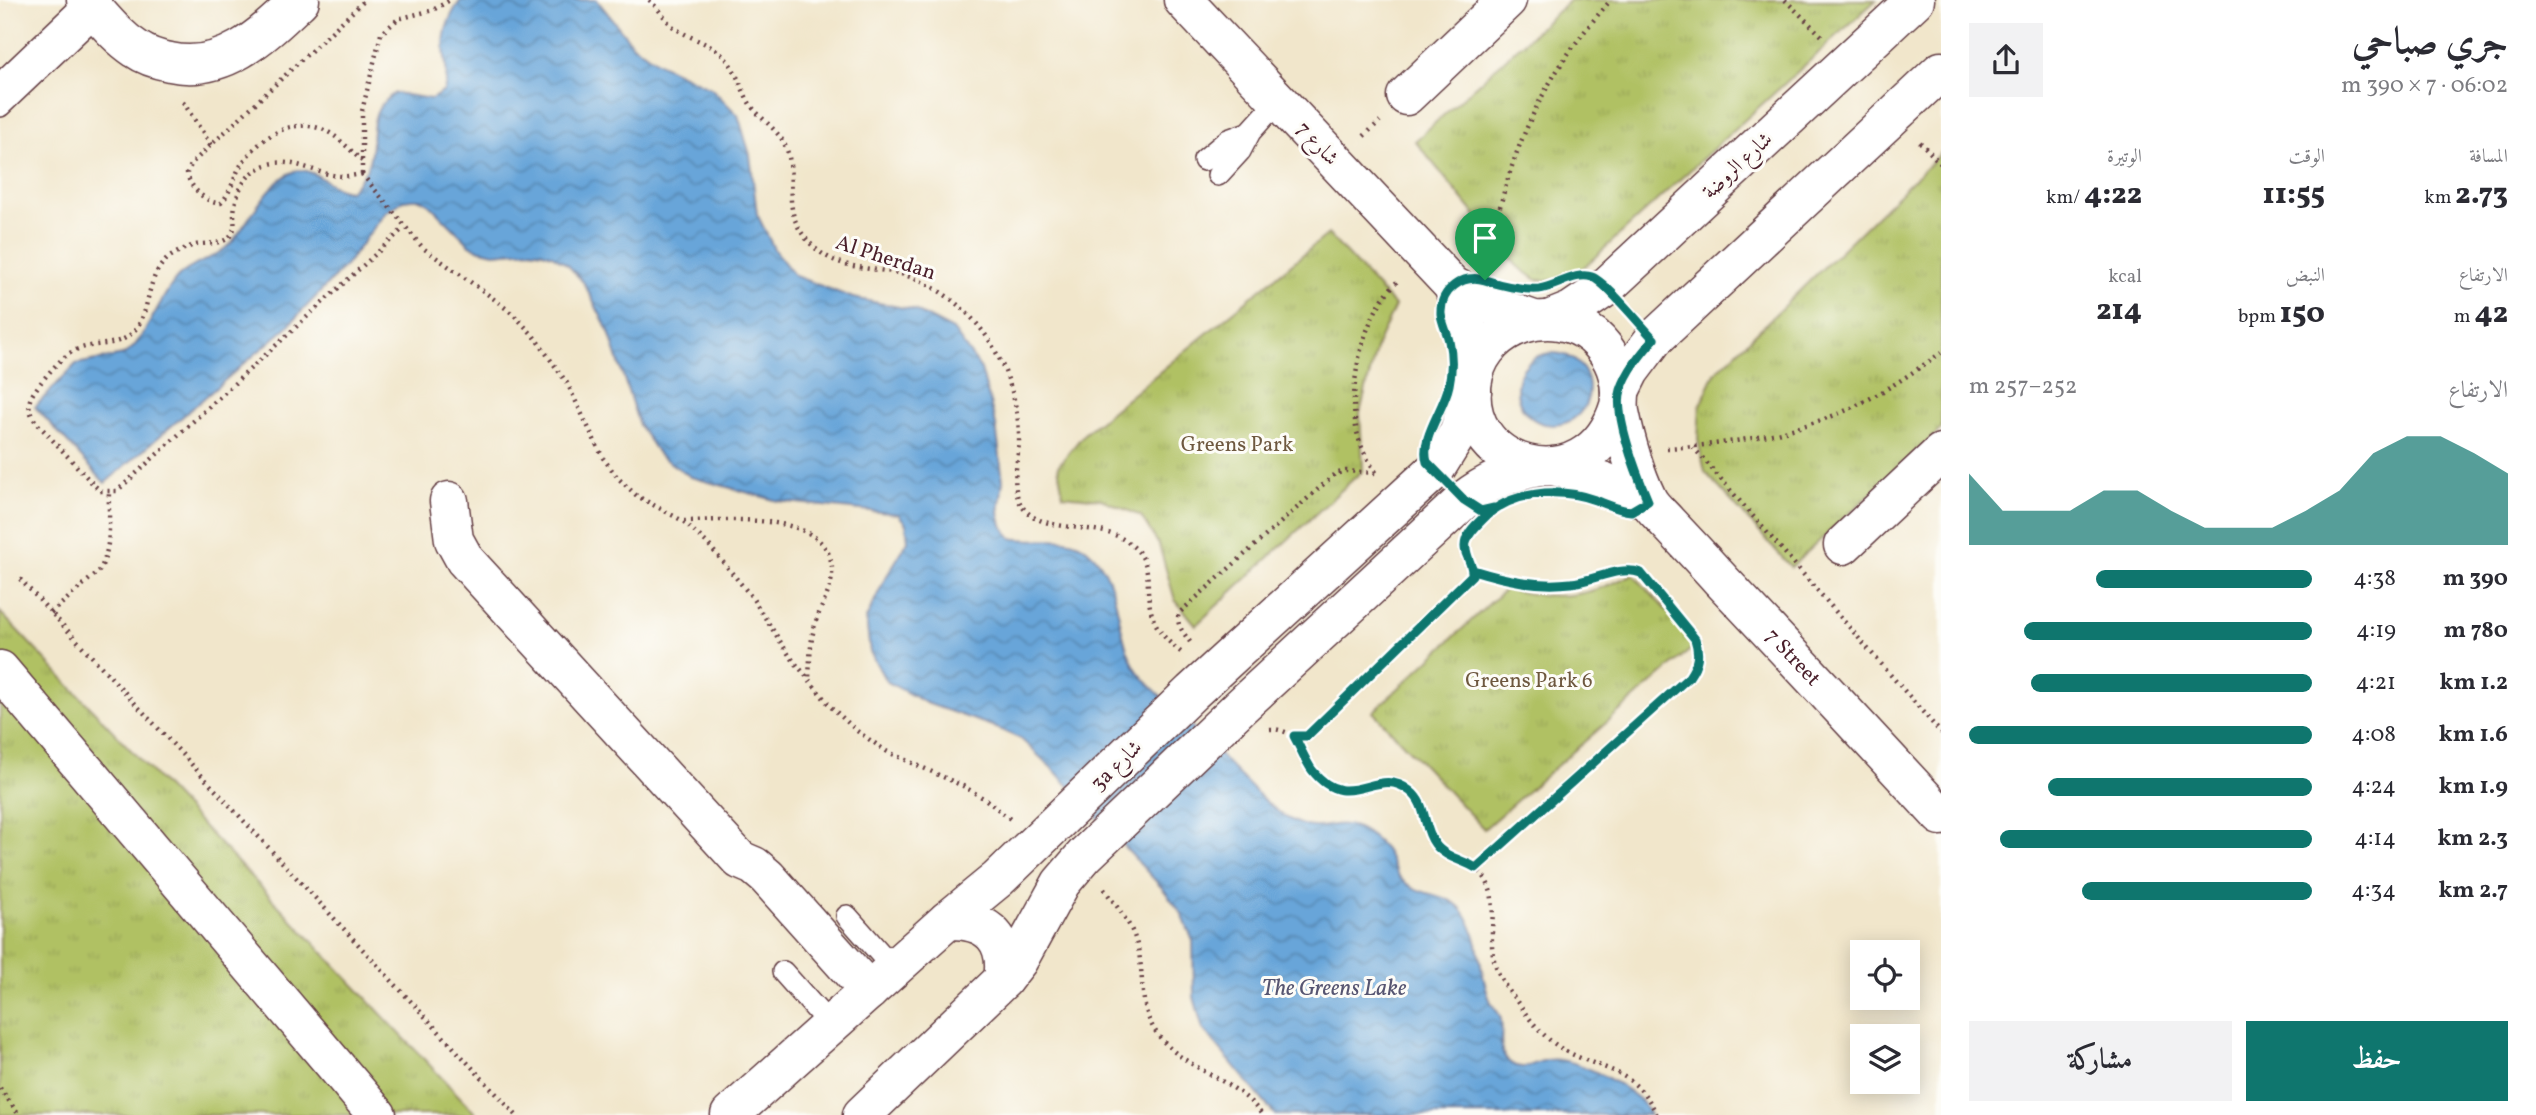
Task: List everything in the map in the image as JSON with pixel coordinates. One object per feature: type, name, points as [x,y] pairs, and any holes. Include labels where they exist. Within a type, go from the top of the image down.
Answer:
[{"type":"street","points":[[91,5],[120,37],[138,51],[158,60],[191,64],[225,57],[246,47],[300,0]]},
{"type":"street","name":"شارع 7","points":[[1183,0],[1453,286],[1491,305],[1542,320]]},
{"type":"street","points":[[1406,96],[1507,0]]},
{"type":"street","name":"شارع الروضة","points":[[1542,320],[1581,306],[1605,288],[1915,0]]},
{"type":"street","points":[[1547,467],[1573,462],[1596,446],[1614,424],[1619,399],[1630,371],[1654,339],[1941,71]]},
{"type":"street","name":"شارع 7","points":[[1453,286],[1467,327],[1473,382]]},
{"type":"street","points":[[1542,320],[1573,324],[1592,335],[1607,350],[1616,370],[1631,455],[1648,501],[1603,481],[1521,463],[1504,455],[1490,442],[1476,418],[1473,382],[1483,354],[1496,338],[1514,327],[1542,320]]},
{"type":"street","name":"3a شارع","points":[[730,1115],[948,920],[998,880],[1053,826],[1185,670],[1435,470],[1458,433],[1473,382]]},
{"type":"street","points":[[1843,545],[1941,453]]},
{"type":"street","name":"3a شارع","points":[[862,1115],[1003,980],[1024,951],[1061,883],[1092,869],[1226,721],[1464,500],[1499,478],[1518,471],[1547,467]]},
{"type":"street","points":[[449,501],[454,540],[465,560],[740,860],[754,866],[767,877],[861,998]]},
{"type":"street","name":"7 Street","points":[[1648,501],[1941,816]]},
{"type":"street","points":[[0,670],[377,1115]]},
{"type":"street","points":[[948,920],[980,924],[993,934],[1002,948],[1005,964],[1003,980]]},
{"type":"lane","points":[[0,84],[91,5]]},
{"type":"lane","points":[[0,106],[91,5]]},
{"type":"lane","points":[[1211,168],[1233,160],[1250,132],[1278,101]]},
{"type":"lane","points":[[783,972],[861,998],[847,916]]},
{"type":"path","points":[[362,161],[324,130],[295,125],[281,130],[254,148],[234,178],[225,199],[216,204],[208,200],[188,179],[188,168],[365,0]]},
{"type":"path","points":[[450,0],[433,10],[398,19],[381,34],[362,111],[362,174],[392,214],[423,248],[513,314],[551,358],[567,383],[603,458],[618,478],[637,496],[683,521],[708,544],[731,569],[789,655],[831,707],[857,731],[886,751],[974,792],[1012,820]]},
{"type":"path","name":"Al Pherdan","points":[[649,0],[676,29],[708,44],[722,54],[733,67],[752,106],[781,139],[788,155],[790,210],[799,230],[813,247],[831,259],[851,267],[898,274],[945,294],[968,314],[989,340],[1015,401],[1019,435],[1015,484],[1018,499],[1027,512],[1042,522],[1104,531],[1125,540],[1141,554],[1149,573],[1151,613],[1185,670]]},
{"type":"path","points":[[1453,286],[1469,278],[1485,280],[1495,222],[1524,129],[1546,85],[1574,44],[1611,0]]},
{"type":"path","points":[[1785,0],[1825,39]]},
{"type":"path","points":[[191,64],[179,79],[182,99],[211,145]]},
{"type":"path","points":[[1336,163],[1406,96]]},
{"type":"path","points":[[1914,135],[1941,164]]},
{"type":"path","points":[[362,174],[341,177],[289,163],[272,163],[256,170],[244,181],[237,197],[235,225],[231,234],[223,241],[196,244],[180,250],[166,260],[149,288],[142,318],[134,331],[123,340],[82,347],[70,352],[32,397],[29,406],[31,415],[94,485],[109,492],[117,491],[404,228]]},
{"type":"path","points":[[1376,473],[1361,445],[1354,413],[1362,344],[1366,328],[1381,299],[1425,257]]},
{"type":"path","points":[[1666,449],[1779,432],[1840,413],[1898,383],[1941,353]]},
{"type":"path","points":[[1693,447],[1941,733]]},
{"type":"path","points":[[1185,670],[1191,643],[1179,625],[1179,613],[1335,474],[1346,471],[1384,474]]},
{"type":"path","points":[[51,613],[99,571],[104,563],[108,551],[109,492]]},
{"type":"path","points":[[683,521],[774,522],[792,526],[823,545],[831,559],[832,576],[815,624],[809,679]]},
{"type":"path","points":[[1266,733],[1279,728],[1294,736],[1307,736],[1468,580],[1473,570],[1465,550],[1465,541]]},
{"type":"path","points":[[1473,570],[1509,580],[1547,584],[1572,583],[1620,571],[1634,571],[1646,579],[1695,639],[1699,649],[1699,659],[1689,677],[1476,868]]},
{"type":"path","points":[[20,579],[516,1115]]},
{"type":"path","points":[[1294,736],[1311,768],[1335,788],[1350,792],[1384,782],[1398,784],[1410,790],[1426,813],[1433,842],[1441,850],[1476,868],[1486,880],[1493,910],[1494,961],[1500,978],[1510,993],[1548,1038],[1565,1050],[1610,1068],[1633,1083],[1651,1102],[1657,1115]]},
{"type":"path","points":[[1092,869],[1127,922],[1137,943],[1143,1002],[1153,1028],[1169,1050],[1240,1092],[1262,1115]]},
{"type":"path","points":[[0,1088],[19,1115]]},
{"type":"green space","points":[[1570,0],[1876,0],[1570,280],[1537,280],[1517,266],[1415,141]]},
{"type":"green space","points":[[1941,153],[1941,429],[1791,567],[1705,472],[1698,440],[1700,406],[1715,373]]},
{"type":"green space","name":"Greens Park","points":[[1328,234],[1395,306],[1377,345],[1360,413],[1363,470],[1196,625],[1175,600],[1159,545],[1141,516],[1101,499],[1063,495],[1058,466],[1084,434]]},
{"type":"green space","name":"Greens Park 6","points":[[1633,574],[1697,644],[1484,829],[1373,712],[1505,589],[1540,595],[1570,595],[1600,588]]},
{"type":"green space","points":[[0,612],[477,1115],[0,1115]]},
{"type":"water","name":"The Greens Lake","points":[[461,0],[597,0],[633,45],[660,64],[711,88],[738,115],[750,155],[757,214],[775,251],[795,276],[853,298],[914,310],[953,330],[981,369],[996,425],[1003,481],[999,513],[1002,525],[1011,538],[1061,539],[1080,544],[1088,550],[1107,576],[1124,640],[1137,670],[1274,808],[1306,826],[1349,825],[1359,829],[1384,849],[1403,881],[1418,890],[1451,901],[1463,911],[1474,932],[1487,991],[1500,1017],[1501,1044],[1507,1060],[1521,1067],[1547,1060],[1582,1066],[1630,1092],[1642,1102],[1650,1115],[1275,1115],[1203,1029],[1194,997],[1193,941],[1182,914],[1163,889],[1055,771],[1021,739],[926,703],[886,681],[870,652],[866,619],[885,579],[908,541],[906,524],[898,514],[778,501],[691,477],[659,455],[639,425],[609,332],[584,283],[568,265],[543,252],[530,250],[495,253],[480,250],[470,245],[429,204],[420,199],[404,200],[385,213],[345,266],[287,327],[105,483],[35,407],[76,364],[123,355],[131,350],[178,277],[232,242],[260,202],[286,175],[303,170],[350,191],[367,168],[375,118],[385,101],[395,93],[431,99],[444,91],[445,34],[451,16]]},
{"type":"water","points":[[1560,353],[1579,363],[1587,375],[1587,403],[1579,415],[1567,423],[1546,425],[1527,415],[1519,403],[1517,382],[1527,363],[1539,355]]},
{"type":"route","points":[[1485,280],[1469,278],[1461,281],[1447,293],[1443,303],[1441,313],[1449,342],[1450,382],[1445,401],[1428,439],[1425,455],[1427,462],[1474,508],[1481,511],[1494,508],[1467,535],[1465,541],[1465,550],[1473,570],[1472,575],[1307,736],[1294,736],[1311,768],[1335,788],[1350,792],[1384,782],[1398,784],[1410,790],[1426,813],[1433,842],[1441,850],[1476,868],[1689,677],[1699,659],[1695,639],[1641,573],[1628,570],[1596,579],[1547,584],[1522,583],[1473,570],[1465,550],[1467,535],[1494,508],[1517,498],[1569,494],[1593,499],[1624,511],[1638,509],[1648,501],[1631,455],[1619,406],[1620,391],[1630,371],[1654,339],[1596,278],[1582,275],[1539,289],[1521,289],[1485,280]]}]
